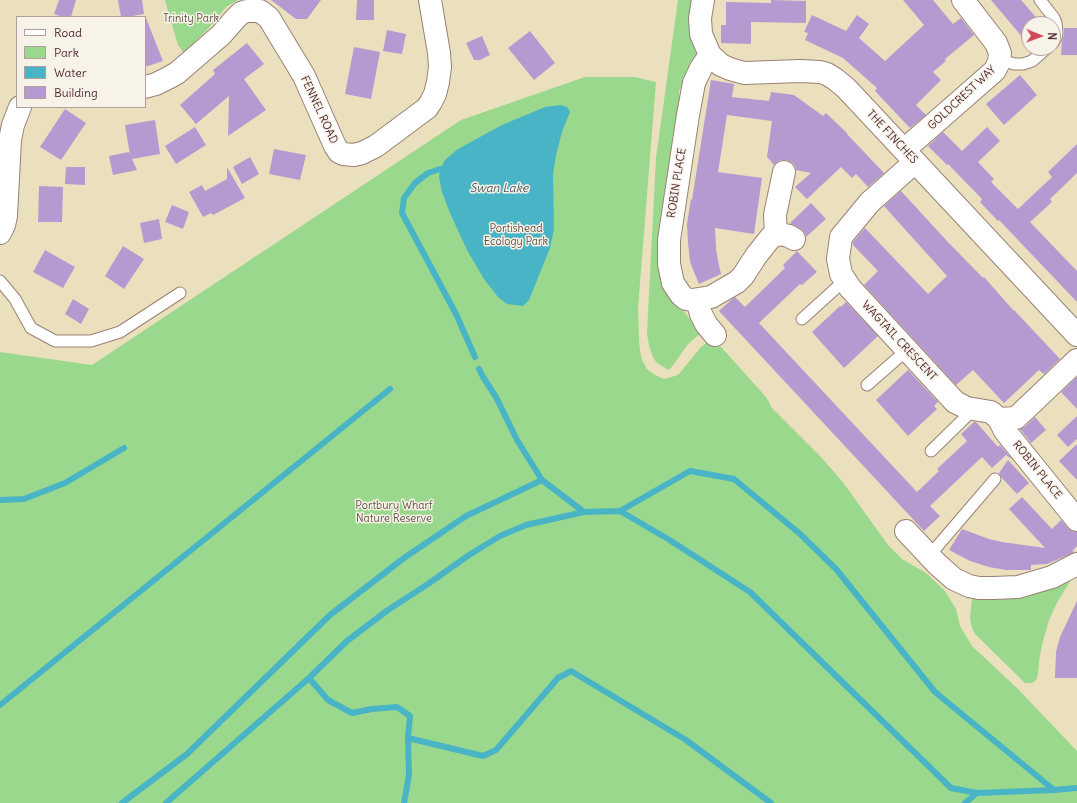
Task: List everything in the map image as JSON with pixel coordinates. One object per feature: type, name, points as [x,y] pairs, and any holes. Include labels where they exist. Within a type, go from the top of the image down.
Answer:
[{"type":"street","name":"FENNEL ROAD","points":[[146,86],[156,84],[177,73],[221,35],[234,19],[241,14],[265,6],[269,18],[304,76],[335,146],[339,152],[343,154],[347,155],[362,153],[376,146],[427,108],[435,94],[440,68],[437,39],[430,0]]},
{"type":"street","name":"THE FINCHES","points":[[703,0],[700,18],[701,34],[710,55],[720,65],[730,70],[744,73],[800,70],[820,72],[835,79],[846,88],[1077,335]]},
{"type":"street","name":"GOLDCREST WAY","points":[[909,156],[992,73],[997,66],[1000,57],[996,43],[963,0]]},
{"type":"street","name":"ROBIN PLACE","points":[[697,300],[686,299],[681,295],[673,283],[668,264],[669,240],[694,83],[701,68],[710,55]]},
{"type":"street","points":[[0,233],[6,216],[10,140],[13,125],[20,108]]},
{"type":"street","name":"WAGTAIL CRESCENT","points":[[909,156],[841,237],[838,259],[841,274],[850,288],[955,402],[967,408],[991,412],[999,419]]},
{"type":"street","points":[[715,335],[706,324],[697,300],[711,297],[737,282],[771,237],[785,237],[776,215],[784,172]]},
{"type":"street","points":[[999,419],[1016,418],[1077,360]]},
{"type":"street","name":"ROBIN PLACE","points":[[999,419],[1005,431],[1077,520]]},
{"type":"street","points":[[906,531],[929,556],[954,579],[969,586],[979,588],[1018,587],[1052,577],[1077,564]]},
{"type":"lane","points":[[1040,0],[1052,16]]},
{"type":"lane","points":[[1000,57],[1014,64],[1023,64],[1032,61],[1038,56]]},
{"type":"lane","points":[[802,319],[845,280]]},
{"type":"lane","points":[[0,281],[15,299],[32,328],[54,341],[91,341],[120,332],[180,292]]},
{"type":"lane","points":[[867,384],[907,350]]},
{"type":"lane","points":[[930,451],[974,409]]},
{"type":"lane","points":[[929,556],[995,479]]},
{"type":"green space","name":"Trinity Park","points":[[165,0],[238,0],[226,7],[208,29],[184,53],[178,45]]},
{"type":"green space","points":[[678,0],[695,0],[690,33],[697,56],[679,91],[679,99],[681,101],[667,290],[701,333],[688,344],[668,370],[656,362],[653,357],[649,346],[647,333],[656,158]]},
{"type":"green space","name":"Portbury Wharf Nature Reserve","points":[[585,77],[635,77],[656,82],[638,308],[640,351],[642,360],[647,369],[664,379],[678,375],[701,347],[713,338],[766,397],[772,408],[820,456],[842,481],[888,545],[902,559],[926,573],[945,591],[956,609],[960,626],[972,646],[1017,688],[1077,751],[1077,803],[0,803],[0,352],[92,365],[461,120]]},
{"type":"green space","points":[[1072,578],[1049,620],[1042,645],[1036,680],[1032,683],[1025,683],[975,634],[970,619],[972,598],[1003,599],[1021,597]]},
{"type":"water","name":"Swan Lake","points":[[560,105],[567,107],[570,112],[562,132],[553,174],[554,229],[550,248],[529,300],[523,306],[507,304],[498,297],[484,279],[467,250],[442,192],[439,177],[440,169],[445,160],[458,149],[502,125],[545,107]]},
{"type":"building","points":[[59,0],[76,0],[71,16],[60,16],[54,14]]},
{"type":"building","points":[[118,0],[142,0],[144,14],[121,16]]},
{"type":"building","points":[[271,0],[321,0],[307,19],[296,19]]},
{"type":"building","points":[[357,0],[374,0],[374,20],[356,20]]},
{"type":"building","points":[[771,0],[806,1],[806,23],[751,22],[751,44],[721,43],[721,25],[726,25],[726,2],[771,3]]},
{"type":"building","points":[[903,0],[933,0],[953,24],[961,18],[974,35],[945,59],[946,61],[933,72],[941,80],[916,105],[926,115],[910,128],[875,91],[877,88],[843,58],[805,40],[808,33],[804,32],[812,15],[846,31],[857,15],[869,24],[859,38],[885,61],[924,25]]},
{"type":"building","points":[[991,0],[1021,0],[1035,16],[1021,16],[1021,36]]},
{"type":"building","points":[[146,18],[163,61],[146,67]]},
{"type":"building","points":[[1064,28],[1077,28],[1077,55],[1061,55]]},
{"type":"building","points":[[387,30],[406,34],[402,54],[383,51]]},
{"type":"building","points":[[530,31],[555,63],[534,80],[508,48]]},
{"type":"building","points":[[482,36],[490,55],[480,60],[474,60],[466,43]]},
{"type":"building","points":[[247,43],[264,64],[244,79],[266,110],[228,136],[229,96],[196,124],[180,105],[215,74],[213,70]]},
{"type":"building","points":[[354,47],[380,52],[371,99],[345,94]]},
{"type":"building","points":[[1020,75],[1037,95],[1004,125],[986,104]]},
{"type":"building","points":[[711,80],[734,84],[732,97],[769,101],[771,92],[794,95],[823,116],[826,113],[884,173],[868,187],[856,174],[852,178],[841,167],[807,199],[795,187],[811,173],[796,170],[793,163],[787,160],[780,160],[774,165],[767,157],[772,121],[727,115],[718,172],[762,178],[754,234],[715,228],[716,248],[721,274],[699,284],[690,262],[687,224]]},
{"type":"building","points":[[65,109],[86,123],[61,160],[40,147]]},
{"type":"building","points":[[155,120],[160,154],[132,159],[137,170],[113,175],[109,156],[129,152],[130,155],[125,125]]},
{"type":"building","points":[[195,127],[206,145],[176,164],[165,146]]},
{"type":"building","points":[[987,127],[1000,141],[978,162],[994,179],[991,182],[1018,209],[1052,177],[1048,172],[1077,144],[1077,173],[1050,199],[1052,202],[1030,222],[1077,271],[1077,302],[980,202],[982,199],[928,146],[943,132],[962,151]]},
{"type":"building","points":[[274,149],[306,155],[300,180],[269,174]]},
{"type":"building","points":[[250,157],[259,174],[242,184],[233,167]]},
{"type":"building","points":[[66,167],[85,167],[85,185],[65,184]]},
{"type":"building","points":[[227,167],[245,198],[213,215],[211,213],[203,217],[189,192],[202,185],[205,191],[227,179]]},
{"type":"building","points":[[39,186],[63,187],[62,222],[38,222]]},
{"type":"building","points":[[901,191],[1060,359],[1044,374],[1039,370],[1004,403],[973,370],[956,385],[864,285],[878,271],[853,245],[853,242],[865,228],[928,294],[947,276],[884,206]]},
{"type":"building","points":[[811,203],[826,219],[806,237],[805,233],[801,229],[790,223]]},
{"type":"building","points":[[172,205],[189,212],[183,229],[165,222]]},
{"type":"building","points":[[159,219],[162,239],[144,243],[140,223]]},
{"type":"building","points":[[123,246],[144,259],[124,289],[105,276]]},
{"type":"building","points":[[45,250],[75,267],[63,288],[33,272]]},
{"type":"building","points":[[797,251],[817,272],[802,285],[800,284],[759,323],[917,492],[939,471],[937,469],[967,441],[961,434],[974,422],[976,422],[998,447],[1000,445],[1013,460],[1006,455],[992,468],[982,457],[930,506],[940,516],[924,531],[719,311],[735,297],[745,307],[785,268],[783,265]]},
{"type":"building","points":[[73,299],[89,309],[81,324],[65,314]]},
{"type":"building","points":[[846,302],[878,336],[844,368],[812,332]]},
{"type":"building","points":[[908,370],[938,402],[934,406],[937,409],[908,436],[876,400]]},
{"type":"building","points":[[1077,377],[1077,409],[1061,392]]},
{"type":"building","points":[[1077,416],[1077,439],[1068,447],[1057,435]]},
{"type":"building","points":[[1035,417],[1046,430],[1031,443],[1020,429],[1025,427]]},
{"type":"building","points":[[1077,444],[1077,480],[1059,461]]},
{"type":"building","points":[[1008,460],[1029,483],[1017,494],[999,473]]},
{"type":"building","points":[[1022,497],[1052,529],[1061,520],[1072,531],[1077,532],[1077,546],[1072,551],[1075,552],[1047,564],[1031,565],[1031,570],[1006,570],[989,567],[970,561],[949,550],[962,529],[1002,542],[1045,548],[1009,509]]},
{"type":"building","points":[[1077,601],[1077,678],[1055,678],[1056,652],[1060,637]]},
{"type":"waterway","points":[[440,169],[428,173],[415,183],[404,198],[402,213],[456,314],[475,357]]},
{"type":"waterway","points":[[479,369],[496,397],[517,440],[542,480],[584,512]]},
{"type":"waterway","points":[[0,705],[390,389]]},
{"type":"waterway","points":[[0,500],[24,499],[65,483],[124,448]]},
{"type":"waterway","points":[[166,803],[309,678],[347,641],[388,610],[469,555],[500,536],[526,525],[584,512],[620,511],[690,471],[734,479],[799,533],[836,569],[935,692],[1054,790]]},
{"type":"waterway","points":[[122,803],[187,754],[330,615],[404,558],[466,516],[542,480]]},
{"type":"waterway","points":[[620,511],[668,539],[750,592],[951,788],[977,793],[1077,788]]},
{"type":"waterway","points":[[408,738],[483,756],[496,750],[558,678],[571,671],[686,740],[771,803]]},
{"type":"waterway","points":[[309,678],[328,700],[352,713],[372,709],[397,707],[410,716],[408,738],[409,775],[404,803]]},
{"type":"waterway","points":[[965,803],[977,793]]},
{"type":"park label","name":"Portishead Ecology Park","points":[[516,235]]}]
